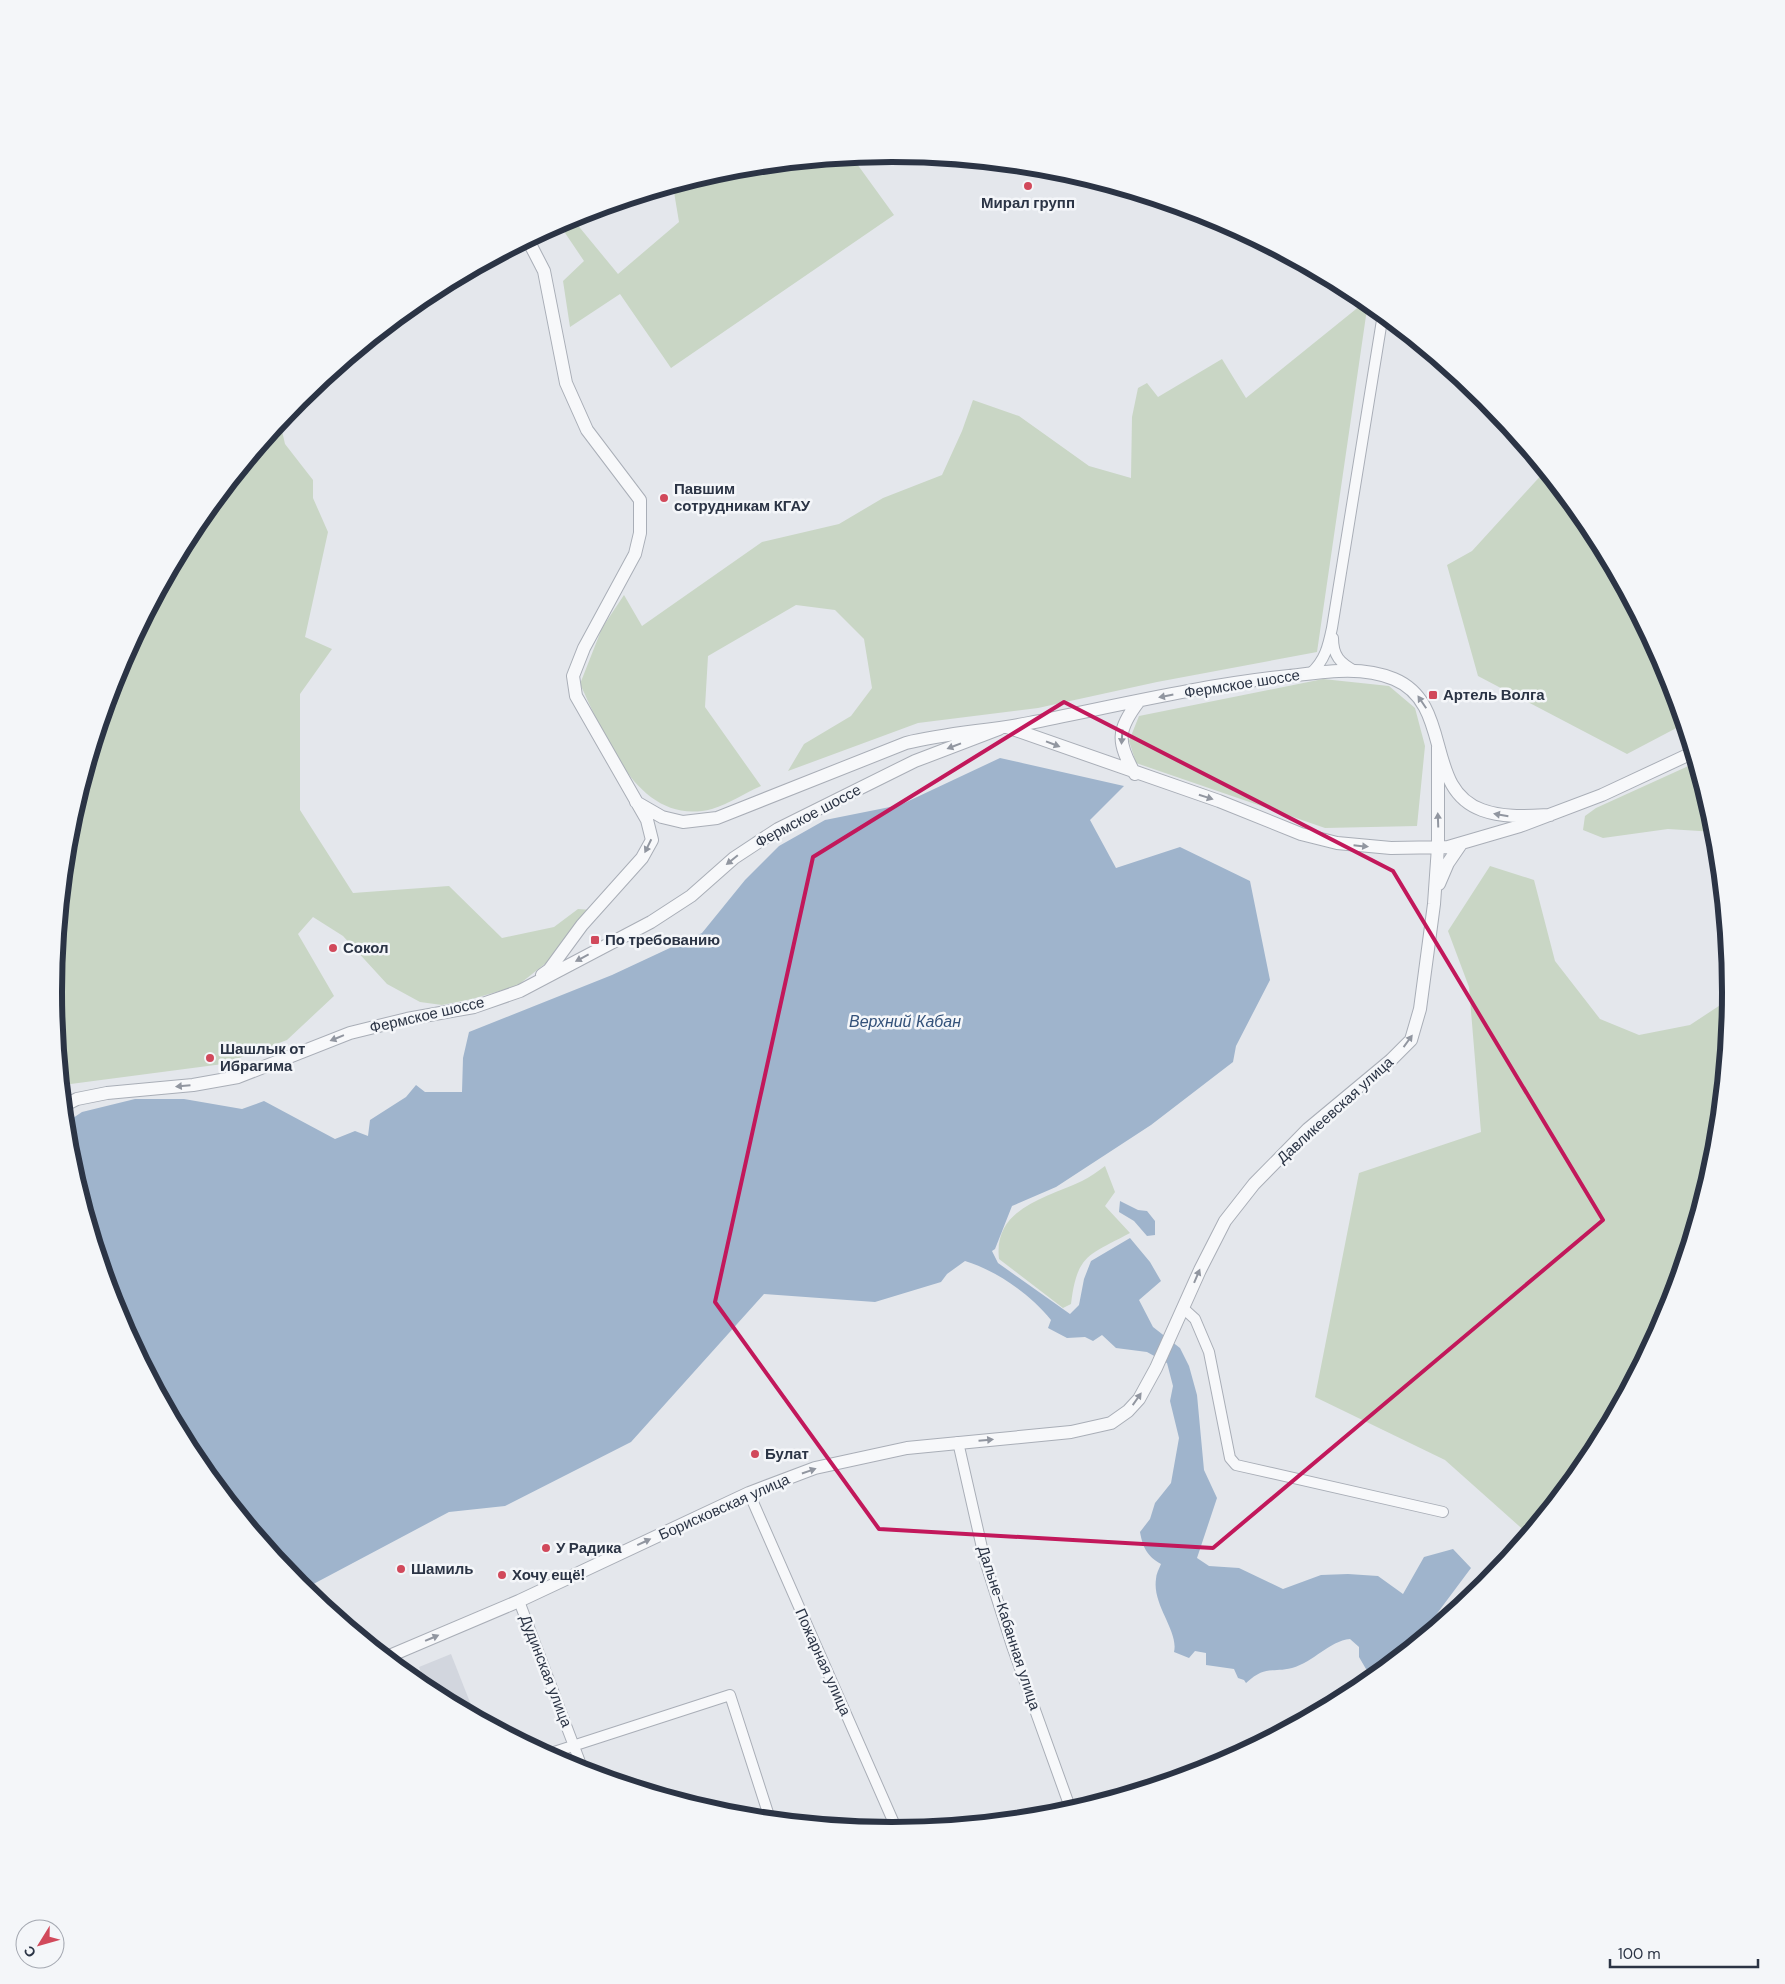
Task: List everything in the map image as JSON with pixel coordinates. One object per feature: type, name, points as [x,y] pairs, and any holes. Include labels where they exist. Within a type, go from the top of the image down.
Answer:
[{"type":"street","points":[[520,990],[549,970],[582,925],[642,858],[652,840],[647,820],[576,696],[573,676],[584,648],[635,554],[640,533],[640,500],[587,430],[566,383],[544,271],[531,245]]},
{"type":"street","points":[[1311,673],[1318,667],[1327,652],[1332,628],[1382,322]]},
{"type":"street","points":[[1332,628],[1334,653],[1341,663],[1356,671]]},
{"type":"street","name":"Фермское шоссе","points":[[636,802],[662,817],[683,822],[717,818],[906,743],[930,737],[1003,728],[1238,681],[1311,673],[1356,671],[1394,679],[1416,693],[1430,715],[1435,728],[1438,747],[1438,847],[1434,904]]},
{"type":"street","points":[[1135,774],[1124,754],[1120,738],[1125,720],[1139,701]]},
{"type":"street","name":"Фермское шоссе","points":[[70,1103],[77,1099],[107,1093],[194,1085],[238,1078],[350,1033],[407,1019],[474,1007],[520,990],[651,922],[691,896],[734,858],[778,829],[915,762],[1003,728],[1219,802],[1301,834],[1364,846],[1438,847],[1461,844],[1550,815],[1602,794],[1687,755]]},
{"type":"street","name":"Фермское шоссе","points":[[1438,747],[1452,784],[1466,802],[1482,810],[1511,816],[1550,815]]},
{"type":"street","points":[[1434,904],[1448,863],[1461,844]]},
{"type":"street","name":"Давликеевская улица","points":[[1111,1423],[1128,1411],[1138,1399],[1156,1368],[1200,1270],[1226,1221],[1254,1184],[1308,1129],[1392,1060],[1411,1040],[1420,1009],[1434,904]]},
{"type":"street","points":[[1184,1309],[1196,1319],[1209,1352],[1230,1458],[1236,1465],[1443,1512]]},
{"type":"street","name":"Борисковская улица","points":[[393,1654],[519,1601],[749,1493],[814,1468],[907,1448],[1071,1432],[1111,1423]]},
{"type":"street","name":"Дальне-Кабанная улица","points":[[958,1442],[985,1561],[1012,1646],[1068,1803]]},
{"type":"street","name":"Пожарная улица","points":[[749,1493],[893,1822]]},
{"type":"street","name":"Дудинская улица","points":[[519,1601],[580,1761]]},
{"type":"street","points":[[558,1751],[730,1695],[768,1812]]},
{"type":"highlighted area","points":[[1064,702],[1393,871],[1603,1220],[1213,1548],[879,1529],[715,1302],[813,857]]},
{"type":"shaded area","points":[[451,1654],[472,1708],[422,1676],[419,1667]]},
{"type":"green space","points":[[857,163],[894,215],[671,368],[620,294],[570,327],[563,281],[584,261],[563,230],[577,224],[618,274],[679,222],[674,191],[731,178],[784,169]]},
{"type":"green space","points":[[1360,306],[1367,311],[1317,652],[1157,682],[1038,708],[918,723],[788,771],[804,744],[851,716],[872,688],[864,639],[835,610],[796,605],[708,656],[705,707],[761,786],[712,809],[686,811],[664,805],[644,792],[628,773],[613,751],[580,684],[602,628],[624,595],[642,626],[762,542],[839,524],[883,498],[942,475],[962,431],[973,400],[1019,416],[1089,466],[1131,478],[1132,417],[1138,388],[1147,383],[1158,397],[1222,359],[1246,398]]},
{"type":"green space","points":[[282,430],[285,444],[313,480],[313,498],[328,532],[305,637],[332,649],[300,694],[300,810],[353,893],[449,886],[502,938],[554,927],[578,909],[592,910],[546,963],[517,986],[472,999],[442,1005],[420,1002],[387,984],[343,936],[313,917],[298,934],[334,996],[287,1040],[223,1064],[68,1084],[64,1046],[62,992],[64,938],[78,830],[91,777],[107,725],[126,674],[148,625],[202,531],[234,487]]},
{"type":"green space","points":[[1541,475],[1583,531],[1611,577],[1637,625],[1659,674],[1679,727],[1627,754],[1478,676],[1447,565],[1472,551]]},
{"type":"green space","points":[[1323,679],[1389,686],[1415,708],[1425,746],[1417,826],[1325,828],[1136,763],[1129,741],[1139,716]]},
{"type":"green space","points":[[1690,765],[1707,832],[1668,829],[1603,838],[1583,830],[1585,816],[1596,808]]},
{"type":"green space","points":[[1490,866],[1534,880],[1555,961],[1600,1019],[1639,1035],[1690,1025],[1722,1004],[1721,1046],[1707,1154],[1694,1207],[1678,1259],[1659,1310],[1637,1359],[1583,1453],[1524,1530],[1445,1460],[1315,1397],[1359,1173],[1481,1132],[1469,987],[1448,931]]},
{"type":"green space","points":[[1105,1166],[1115,1192],[1105,1206],[1130,1233],[1104,1246],[1087,1258],[1081,1265],[1077,1275],[1071,1304],[1063,1308],[999,1259],[999,1242],[1004,1228],[1013,1216],[1025,1207],[1082,1181]]},
{"type":"water","name":"Верхний Кабан","points":[[1000,758],[1124,786],[1090,820],[1116,868],[1180,847],[1250,881],[1270,980],[1236,1046],[1233,1062],[1151,1125],[1056,1187],[1012,1206],[995,1249],[992,1251],[998,1263],[1070,1314],[1079,1305],[1084,1279],[1091,1261],[1130,1238],[1150,1262],[1161,1281],[1139,1300],[1153,1327],[1180,1348],[1189,1366],[1197,1395],[1204,1470],[1217,1498],[1197,1558],[1209,1566],[1239,1568],[1283,1589],[1321,1575],[1378,1576],[1403,1594],[1424,1557],[1453,1549],[1471,1568],[1428,1626],[1370,1671],[1366,1669],[1359,1657],[1359,1647],[1350,1639],[1328,1647],[1300,1665],[1264,1672],[1246,1683],[1238,1678],[1234,1669],[1206,1665],[1206,1653],[1195,1651],[1189,1658],[1174,1652],[1173,1635],[1161,1608],[1156,1589],[1156,1575],[1161,1564],[1146,1551],[1140,1532],[1150,1519],[1155,1503],[1171,1483],[1179,1438],[1170,1401],[1173,1386],[1167,1363],[1147,1352],[1116,1348],[1102,1335],[1093,1341],[1085,1337],[1067,1338],[1048,1328],[1051,1320],[1043,1310],[1012,1284],[977,1265],[965,1261],[947,1274],[941,1282],[875,1302],[764,1294],[631,1442],[505,1506],[449,1512],[312,1585],[268,1539],[234,1497],[202,1453],[174,1407],[148,1359],[126,1310],[107,1259],[91,1207],[78,1154],[73,1118],[82,1112],[135,1099],[184,1099],[242,1109],[264,1101],[335,1139],[355,1131],[368,1136],[370,1120],[406,1097],[416,1085],[425,1092],[462,1092],[463,1058],[469,1032],[612,975],[702,933],[745,880],[779,846],[825,820],[900,805]]},
{"type":"water","points":[[1120,1201],[1138,1210],[1147,1211],[1155,1221],[1155,1235],[1147,1236],[1134,1221],[1119,1212]]},
{"type":"place","name":"Мирал групп","points":[[1028,186]]},
{"type":"place","name":"Павшим сотрудникам КГАУ","points":[[664,498]]},
{"type":"place","name":"Артель Волга","points":[[1433,695]]},
{"type":"place","name":"По требованию","points":[[595,940]]},
{"type":"place","name":"Сокол","points":[[333,948]]},
{"type":"place","name":"Шашлык от Ибрагима","points":[[210,1058]]},
{"type":"place","name":"Булат","points":[[755,1454]]},
{"type":"place","name":"У Радика","points":[[546,1548]]},
{"type":"place","name":"Шамиль","points":[[401,1569]]},
{"type":"place","name":"Хочу ещё!","points":[[502,1575]]}]
